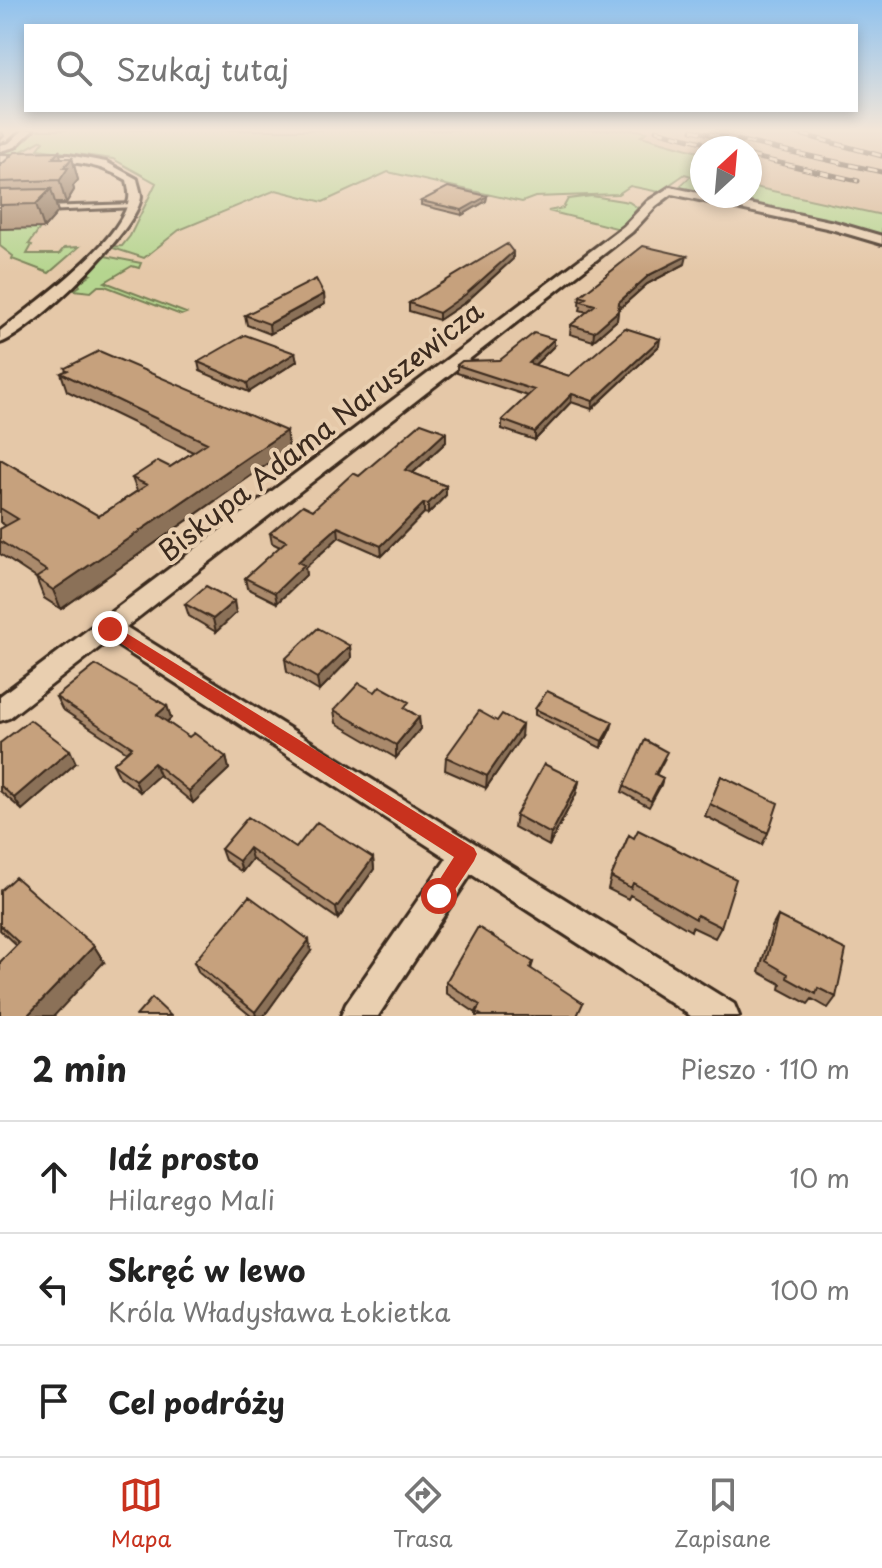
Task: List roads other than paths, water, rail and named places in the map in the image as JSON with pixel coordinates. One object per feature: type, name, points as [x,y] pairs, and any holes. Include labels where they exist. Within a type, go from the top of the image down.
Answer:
[{"type":"street","points":[[0,338],[112,241],[134,206],[136,190],[129,177]]},
{"type":"street","name":"Biskupa Adama Naruszewicza","points":[[0,710],[110,629],[385,412],[628,229],[649,203],[670,190],[834,226],[882,240]]},
{"type":"street","points":[[110,629],[722,1016]]},
{"type":"street","points":[[358,1016],[467,854]]},
{"type":"lane","points":[[32,209],[134,206]]},
{"type":"railway","points":[[843,177],[858,181]]}]
